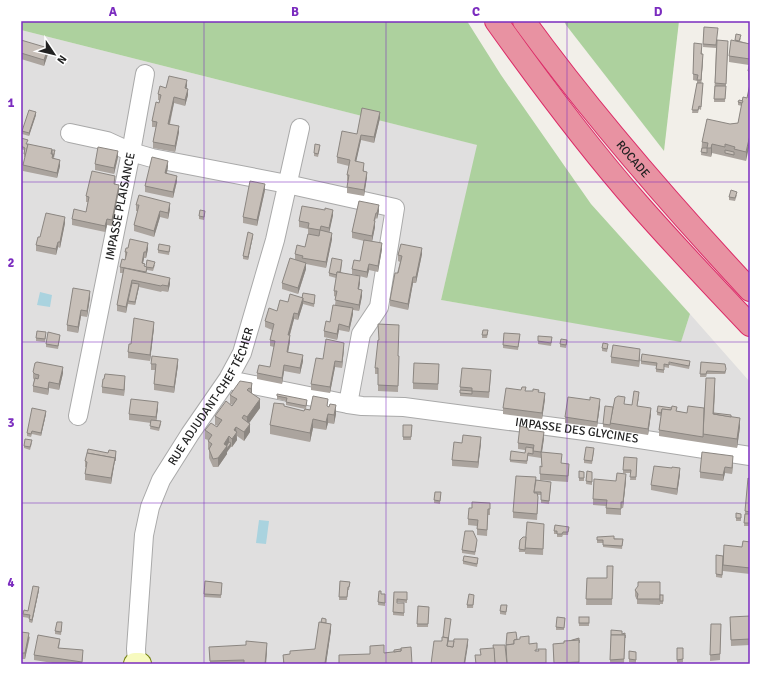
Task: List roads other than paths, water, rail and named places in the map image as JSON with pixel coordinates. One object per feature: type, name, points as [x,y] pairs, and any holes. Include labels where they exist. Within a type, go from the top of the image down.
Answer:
[{"type":"highway","points":[[496,21],[610,170],[639,205],[750,325]]},
{"type":"highway","name":"ROCADE","points":[[524,21],[576,90],[627,153],[688,223],[750,290]]},
{"type":"street","points":[[70,133],[107,141],[131,152],[146,74]]},
{"type":"street","name":"RUE ADJUDANT-CHEF TÉCHER","points":[[137,664],[136,649],[144,535],[150,507],[161,480],[190,434],[228,379],[242,353],[275,240],[300,128]]},
{"type":"street","name":"IMPASSE PLAISANCE","points":[[78,416],[131,152],[152,158],[287,184],[395,208],[379,307],[360,334],[348,404]]},
{"type":"street","name":"IMPASSE DES GLYCINES","points":[[228,379],[348,404],[362,406],[404,407],[600,433],[750,456]]},
{"type":"water","points":[[40,292],[52,295],[50,307],[37,305]]},
{"type":"water","points":[[259,520],[269,521],[266,544],[256,543]]}]
